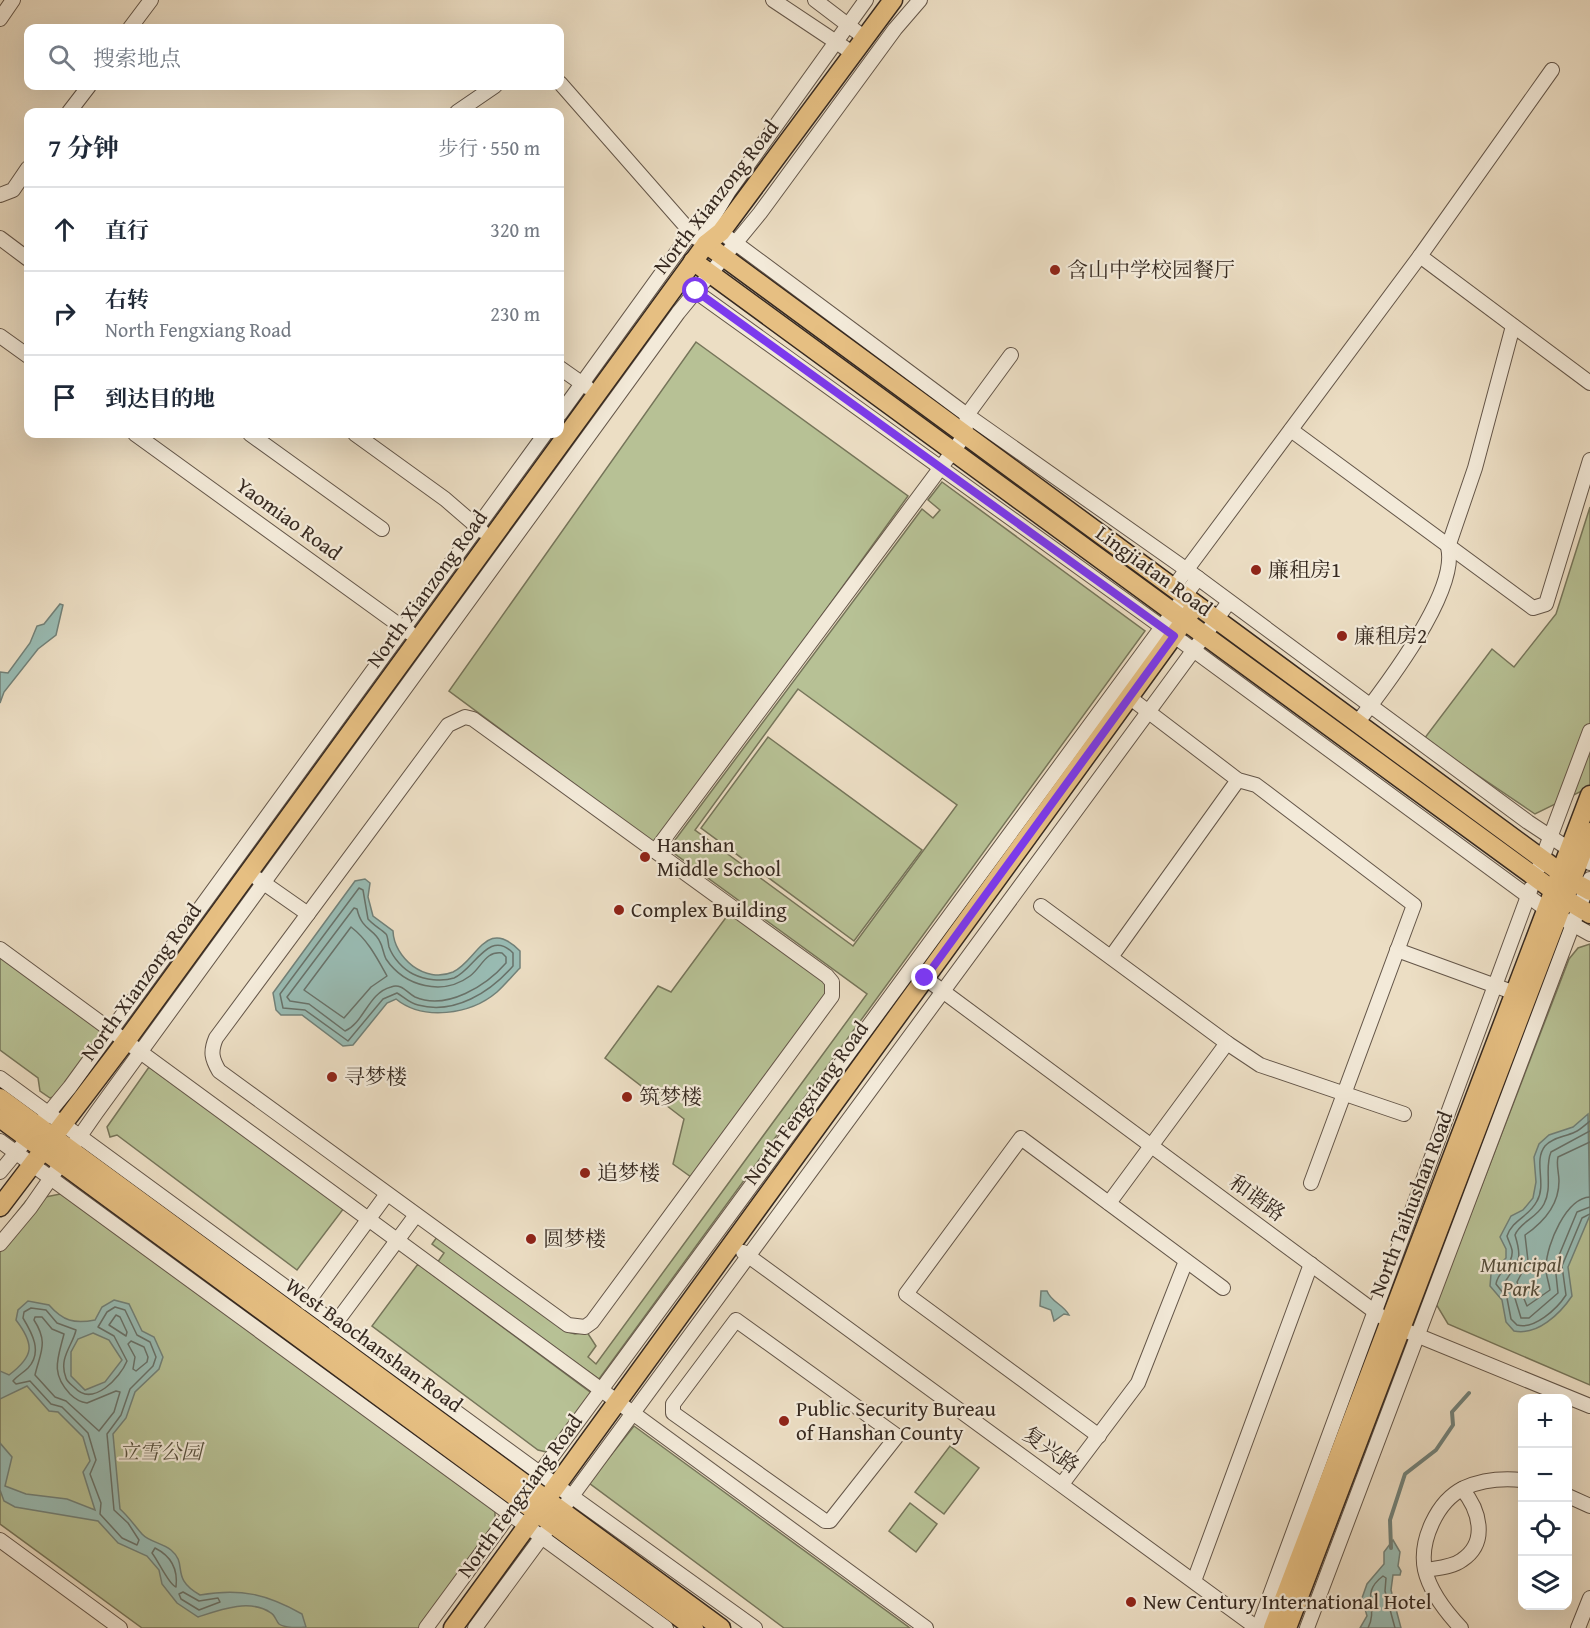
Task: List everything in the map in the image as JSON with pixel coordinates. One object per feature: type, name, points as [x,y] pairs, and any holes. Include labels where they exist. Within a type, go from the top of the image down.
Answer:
[{"type":"main road","name":"North Xianzong Road","points":[[564,423],[693,261],[698,239],[722,239],[893,0]]},
{"type":"main road","name":"Lingjiatan Road","points":[[722,239],[965,435],[1542,859],[1580,883]]},
{"type":"main road","name":"Lingjiatan Road","points":[[693,261],[953,451],[1173,624],[1535,878],[1567,909]]},
{"type":"main road","name":"North Xianzong Road","points":[[0,1207],[55,1138],[249,873],[411,633],[553,438]]},
{"type":"main road","name":"North Fengxiang Road","points":[[453,1628],[1129,698],[1173,624],[1185,596]]},
{"type":"main road","name":"North Taihushan Road","points":[[1273,1628],[1403,1329],[1515,993],[1567,909],[1580,883],[1580,856],[1590,795]]},
{"type":"main road","name":"North Taihushan Road","points":[[1580,856],[1590,832]]},
{"type":"main road","name":"North Taihushan Road","points":[[1287,1628],[1567,909]]},
{"type":"main road","name":"West Baochanshan Road","points":[[0,1098],[541,1506],[721,1628]]},
{"type":"main road","name":"West Baochanshan Road","points":[[0,1118],[38,1126]]},
{"type":"main road","name":"West Baochanshan Road","points":[[557,1517],[694,1628]]},
{"type":"street","points":[[0,19],[14,0]]},
{"type":"street","points":[[133,24],[151,0]]},
{"type":"street","points":[[773,0],[854,54]]},
{"type":"street","points":[[815,0],[866,38]]},
{"type":"street","points":[[0,1244],[51,1178],[710,274],[722,239],[729,191],[866,0]]},
{"type":"street","points":[[722,239],[920,0]]},
{"type":"street","points":[[1185,596],[1192,574],[1291,430],[1420,256],[1552,70]]},
{"type":"street","points":[[564,88],[698,239],[589,389],[564,411]]},
{"type":"street","points":[[72,108],[86,90]]},
{"type":"street","points":[[463,108],[489,90]]},
{"type":"street","points":[[0,195],[13,190],[24,174]]},
{"type":"street","points":[[0,238],[24,256]]},
{"type":"street","points":[[722,239],[1192,574],[1550,837],[1580,856]]},
{"type":"street","points":[[1420,256],[1590,383]]},
{"type":"street","points":[[426,1628],[1173,624],[940,468],[679,280]]},
{"type":"street","points":[[1357,723],[1431,617],[1451,558],[1448,547],[1475,468],[1513,326]]},
{"type":"street","points":[[0,336],[24,353]]},
{"type":"street","points":[[655,851],[965,435],[967,415],[1011,355]]},
{"type":"street","points":[[564,371],[589,389]]},
{"type":"street","points":[[1291,430],[1533,608],[1546,604],[1590,460]]},
{"type":"street","name":"Yaomiao Road","points":[[141,438],[411,633]]},
{"type":"street","points":[[256,438],[382,528]]},
{"type":"street","points":[[361,438],[445,499],[484,532],[543,438]]},
{"type":"street","points":[[475,1628],[1229,602]]},
{"type":"street","points":[[0,1172],[38,1126],[411,633]]},
{"type":"street","points":[[1199,643],[1528,896],[1567,909],[1590,934]]},
{"type":"street","points":[[1129,698],[1238,780],[1256,785],[1414,905],[1311,1183]]},
{"type":"street","points":[[465,717],[473,719],[655,851],[827,976],[832,982],[832,996],[592,1322],[585,1327],[568,1325],[219,1071],[212,1059],[212,1048],[216,1038],[448,725],[465,717]]},
{"type":"street","points":[[1258,1628],[1590,731]]},
{"type":"street","points":[[1111,957],[1238,780]]},
{"type":"street","points":[[249,873],[308,914]]},
{"type":"street","points":[[1041,906],[1260,1065],[1404,1114]]},
{"type":"street","points":[[0,949],[926,1628]]},
{"type":"street","points":[[1397,950],[1515,993]]},
{"type":"street","name":"和谐路","points":[[925,978],[1375,1311],[1403,1329],[1590,1406]]},
{"type":"street","points":[[1109,1203],[1227,1043]]},
{"type":"street","points":[[0,1078],[38,1126]]},
{"type":"street","points":[[1099,1436],[906,1294],[1021,1138],[1223,1288]]},
{"type":"street","points":[[0,1141],[33,1166],[557,1517],[755,1628]]},
{"type":"street","points":[[70,1150],[307,1303],[335,1324],[525,1494]]},
{"type":"street","points":[[307,1303],[387,1194]]},
{"type":"street","points":[[335,1324],[416,1215]]},
{"type":"street","name":"复兴路","points":[[732,1243],[1258,1628]]},
{"type":"street","points":[[1062,1484],[1138,1383],[1186,1261]]},
{"type":"street","points":[[1194,1581],[1311,1264]]},
{"type":"street","points":[[736,1320],[897,1436],[830,1521],[825,1521],[754,1471],[673,1413],[673,1404],[736,1320]]},
{"type":"street","points":[[1307,1628],[1403,1329]]},
{"type":"street","points":[[739,1491],[754,1471]]},
{"type":"street","points":[[1461,1628],[1439,1601],[1425,1570],[1424,1546],[1432,1522],[1462,1489],[1484,1481],[1503,1478],[1518,1480]]},
{"type":"street","points":[[1425,1570],[1463,1560],[1475,1544],[1481,1526],[1474,1503],[1462,1489]]},
{"type":"street","points":[[1572,1498],[1590,1506]]},
{"type":"street","points":[[557,1517],[666,1628]]},
{"type":"street","points":[[0,1540],[120,1628]]},
{"type":"street","points":[[1578,1628],[1590,1598]]},
{"type":"green space","points":[[696,342],[908,496],[659,841],[651,841],[449,691]]},
{"type":"green space","points":[[942,482],[1145,631],[599,1379],[437,1263],[444,1253],[432,1244],[437,1237],[565,1331],[575,1334],[587,1332],[596,1346],[588,1357],[596,1364],[867,994],[675,854],[675,840],[922,509],[933,518],[940,510],[928,500]],"holes":[[[798,689],[957,805],[853,946],[695,830]]]},
{"type":"green space","points":[[1590,507],[1590,787],[1535,814],[1424,739],[1492,649],[1514,667],[1556,614]]},
{"type":"green space","points":[[768,737],[922,850],[854,941],[701,828]]},
{"type":"green space","points":[[730,912],[825,980],[828,993],[691,1177],[673,1164],[684,1119],[605,1058],[658,986],[671,992]]},
{"type":"green space","name":"Municipal Park","points":[[1590,944],[1590,1385],[1448,1324],[1436,1304],[1569,959],[1578,948]]},
{"type":"green space","points":[[0,957],[103,1033],[59,1095],[50,1098],[40,1091],[38,1078],[0,1050]]},
{"type":"green space","points":[[149,1067],[344,1208],[297,1270],[117,1135],[110,1137],[107,1127]]},
{"type":"green space","name":"立雪公园","points":[[65,1193],[495,1510],[495,1529],[424,1628],[142,1628],[0,1524],[0,1234],[26,1201]]},
{"type":"green space","points":[[418,1264],[594,1395],[550,1453],[538,1450],[372,1326]]},
{"type":"green space","points":[[634,1426],[910,1628],[784,1628],[589,1483]]},
{"type":"green space","points":[[950,1446],[979,1468],[944,1514],[915,1492]]},
{"type":"green space","points":[[910,1503],[937,1524],[916,1552],[889,1531]]},
{"type":"water","points":[[60,604],[63,605],[56,635],[38,649],[4,692],[0,703],[0,672],[8,673],[30,643],[37,626],[44,624]]},
{"type":"water","points":[[365,879],[370,883],[368,897],[373,916],[393,931],[399,950],[413,966],[432,974],[442,975],[453,972],[461,967],[483,944],[490,939],[499,938],[508,941],[520,951],[520,968],[486,1000],[460,1010],[433,1013],[407,1006],[396,999],[387,1003],[353,1045],[343,1046],[302,1015],[281,1015],[276,1010],[273,993],[355,881]]},
{"type":"water","points":[[1588,1114],[1590,1215],[1568,1267],[1572,1296],[1561,1310],[1539,1327],[1523,1332],[1514,1331],[1506,1322],[1502,1300],[1490,1286],[1491,1274],[1506,1258],[1506,1249],[1500,1237],[1511,1216],[1523,1210],[1533,1198],[1536,1182],[1534,1157],[1539,1144],[1549,1135],[1573,1127]]},
{"type":"water","points":[[1041,1291],[1047,1291],[1069,1315],[1064,1314],[1054,1321],[1051,1310],[1040,1306]]},
{"type":"water","points":[[114,1300],[129,1304],[142,1331],[154,1337],[163,1357],[159,1369],[135,1392],[126,1418],[113,1434],[120,1509],[145,1537],[171,1550],[179,1561],[185,1582],[200,1595],[228,1592],[265,1597],[302,1614],[306,1627],[282,1625],[272,1614],[254,1606],[234,1607],[198,1617],[177,1603],[162,1584],[159,1570],[147,1556],[118,1543],[98,1521],[15,1507],[4,1501],[0,1490],[0,1443],[12,1457],[5,1486],[26,1494],[67,1499],[95,1510],[83,1472],[90,1461],[83,1437],[58,1412],[49,1411],[27,1386],[0,1399],[0,1371],[9,1375],[27,1356],[29,1343],[16,1320],[18,1310],[28,1301],[49,1305],[64,1318],[81,1322],[95,1320],[102,1307]],"holes":[[[93,1333],[109,1340],[122,1360],[105,1382],[85,1390],[71,1376],[71,1352],[78,1339]]]},
{"type":"water","points":[[1393,1540],[1400,1552],[1398,1566],[1401,1571],[1400,1575],[1393,1575],[1391,1590],[1401,1628],[1360,1628],[1367,1616],[1362,1598],[1367,1584],[1384,1564],[1384,1552]]},
{"type":"waterway","points":[[1391,1548],[1390,1520],[1405,1474],[1436,1450],[1453,1425],[1452,1412],[1469,1393]]},
{"type":"place","name":"含山中学校园餐厅","points":[[1055,270]]},
{"type":"place","name":"廉租房1","points":[[1256,570]]},
{"type":"place","name":"廉租房2","points":[[1342,636]]},
{"type":"place","name":"Hanshan Middle School","points":[[645,857]]},
{"type":"place","name":"Complex Building","points":[[619,910]]},
{"type":"place","name":"寻梦楼","points":[[332,1077]]},
{"type":"place","name":"筑梦楼","points":[[627,1097]]},
{"type":"place","name":"追梦楼","points":[[585,1173]]},
{"type":"place","name":"圆梦楼","points":[[531,1239]]},
{"type":"place","name":"Public Security Bureau of Hanshan County","points":[[784,1421]]},
{"type":"place","name":"New Century International Hotel","points":[[1131,1602]]},
{"type":"route","points":[[696,291],[1174,636],[925,978]]}]
